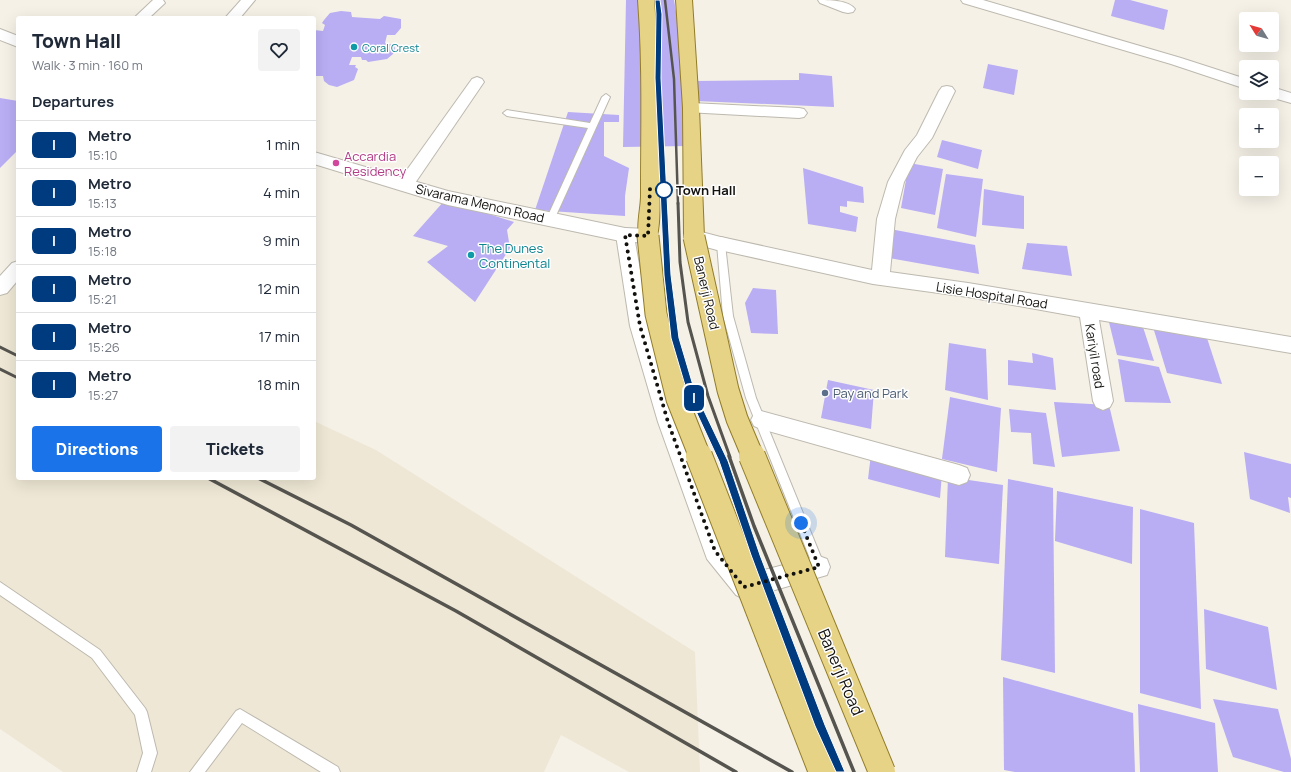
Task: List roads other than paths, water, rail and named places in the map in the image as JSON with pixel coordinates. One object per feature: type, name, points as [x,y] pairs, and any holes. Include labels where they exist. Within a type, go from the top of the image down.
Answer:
[{"type":"main road","points":[[646,0],[650,49],[650,202],[636,236],[677,399],[822,772]]},
{"type":"main road","name":"Banerji Road","points":[[684,0],[691,108],[694,237],[728,390],[737,419],[882,772]]},
{"type":"street","points":[[234,16],[248,0]]},
{"type":"street","points":[[825,0],[848,9]]},
{"type":"street","points":[[968,0],[1176,61],[1239,82]]},
{"type":"street","points":[[143,16],[158,3]]},
{"type":"street","points":[[0,34],[16,41]]},
{"type":"street","points":[[405,185],[477,82]]},
{"type":"street","points":[[880,277],[886,219],[896,182],[911,154],[924,138],[947,91]]},
{"type":"street","points":[[1279,94],[1291,98]]},
{"type":"street","points":[[691,108],[799,113]]},
{"type":"street","name":"Sivarama Menon Road","points":[[316,159],[448,198],[550,220],[636,236]]},
{"type":"street","points":[[636,236],[642,334],[668,422],[715,551],[744,587],[819,567]]},
{"type":"street","name":"Lisie Hospital Road","points":[[694,237],[880,277],[1088,310],[1291,345]]},
{"type":"street","points":[[0,288],[16,270]]},
{"type":"street","name":"Kariyil road","points":[[1088,310],[1102,401]]},
{"type":"street","points":[[761,420],[959,475]]},
{"type":"lane","points":[[550,220],[606,97]]},
{"type":"lane","points":[[507,113],[592,126]]},
{"type":"lane","points":[[722,244],[728,316],[751,398],[819,567]]},
{"type":"lane","points":[[0,588],[96,654],[141,712],[150,753],[144,772]]},
{"type":"lane","points":[[197,772],[240,715],[333,772]]},
{"type":"railway","points":[[657,0],[659,14],[658,78],[664,204]]},
{"type":"railway","points":[[665,0],[674,79],[678,204]]},
{"type":"railway","points":[[664,203],[670,304],[675,337],[688,384],[721,457]]},
{"type":"railway","points":[[678,203],[680,262],[688,322],[708,396],[730,457]]},
{"type":"railway","points":[[0,347],[16,355]]},
{"type":"railway","points":[[0,369],[16,377]]},
{"type":"railway","points":[[721,456],[755,555],[839,772]]},
{"type":"railway","points":[[729,456],[754,526],[854,772]]},
{"type":"railway","points":[[212,480],[456,611],[736,772]]},
{"type":"railway","points":[[262,480],[351,525],[792,772]]},
{"type":"metro line","name":"I","points":[[657,0],[659,14],[658,78],[668,275],[675,338],[691,392],[723,461],[755,555],[839,772]]},
{"type":"place","name":"Coral Crest","points":[[354,47]]},
{"type":"place","name":"Accardia Residency","points":[[336,163]]},
{"type":"place","name":"Town Hall","points":[[664,190]]},
{"type":"place","name":"The Dunes Continental","points":[[471,255]]},
{"type":"place","name":"Pay and Park","points":[[825,393]]}]
